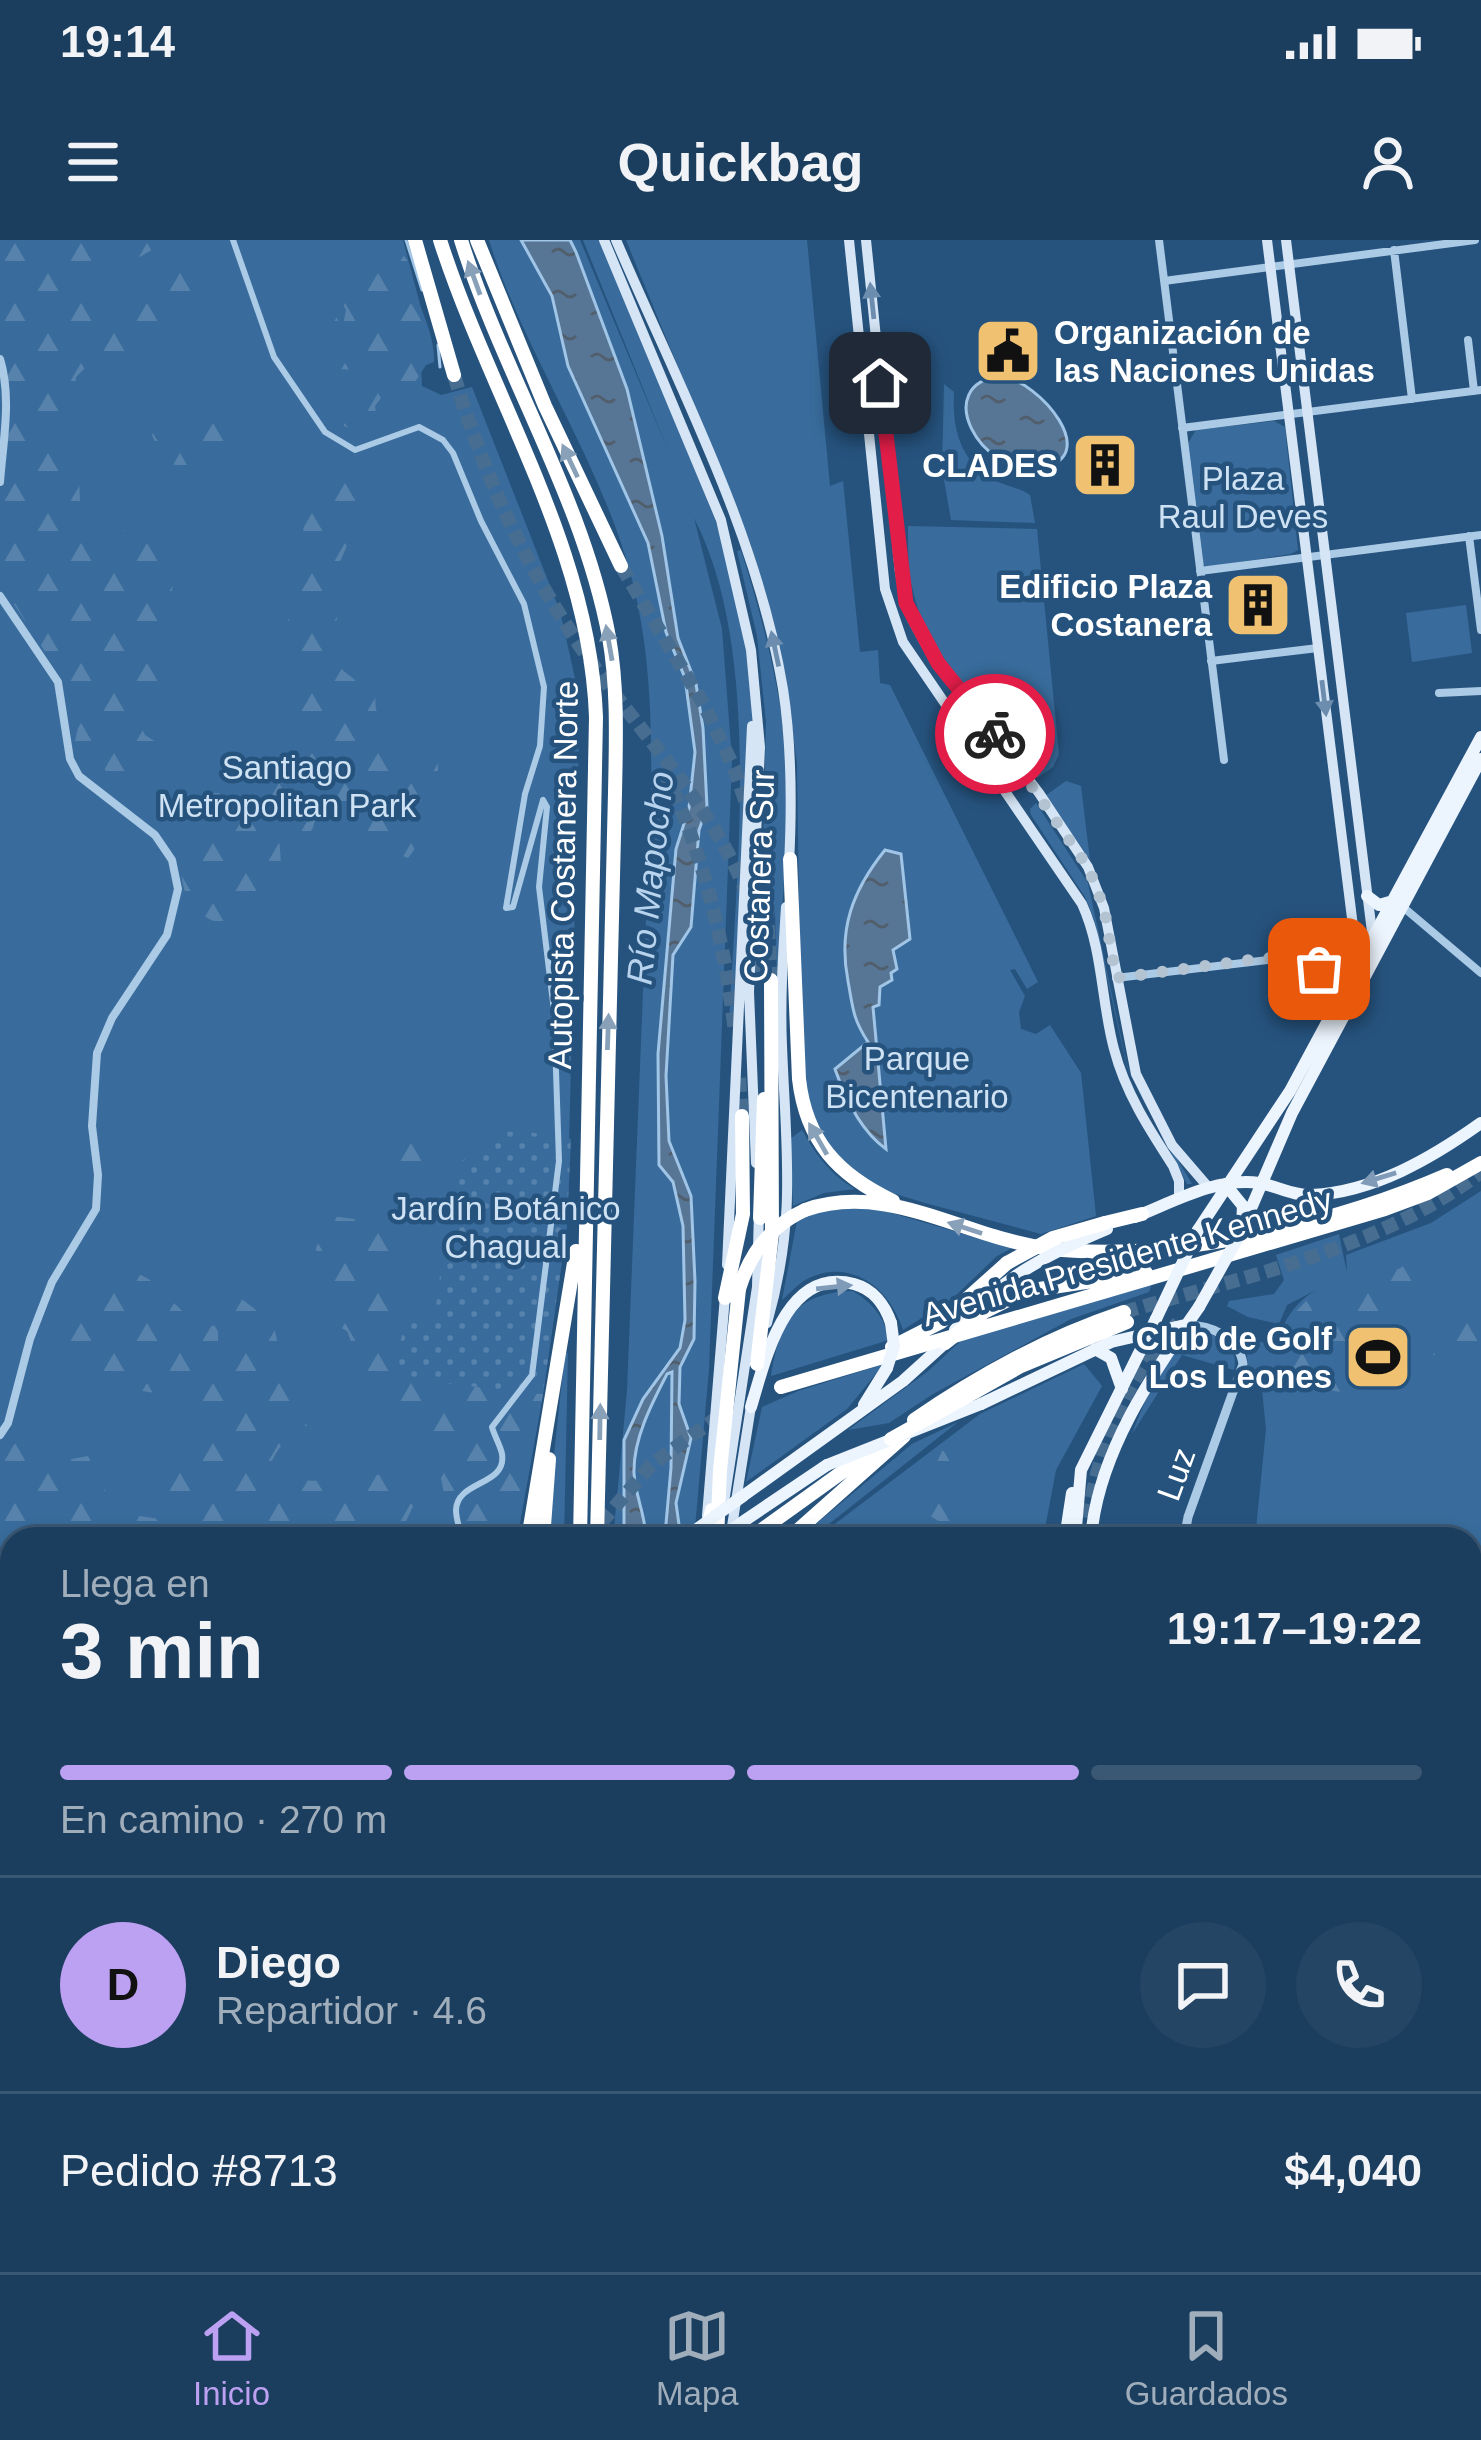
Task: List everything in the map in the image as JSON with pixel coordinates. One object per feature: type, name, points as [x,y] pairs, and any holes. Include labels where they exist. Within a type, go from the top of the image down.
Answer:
[{"type":"highway","points":[[416,240],[454,375]]},
{"type":"highway","name":"Autopista Costanera Norte","points":[[440,240],[564,551],[590,646],[596,717],[580,1527]]},
{"type":"highway","name":"Autopista Costanera Norte","points":[[460,240],[586,553],[614,670],[597,1527]]},
{"type":"highway","points":[[478,240],[536,388],[621,566]]},
{"type":"highway","points":[[790,860],[799,1079],[808,1123],[818,1144],[840,1169],[908,1209]]},
{"type":"highway","points":[[757,1364],[772,1234],[767,980],[760,1218]]},
{"type":"highway","points":[[718,1527],[732,1293],[743,1214],[742,1116]]},
{"type":"highway","points":[[732,1293],[763,1241],[784,1222],[805,1210],[853,1201],[908,1209],[1040,1247],[1096,1252],[1163,1249],[1288,1225],[1370,1203],[1481,1161]]},
{"type":"highway","name":"Avenida Presidente Kennedy","points":[[781,1387],[1408,1202],[1481,1161]]},
{"type":"highway","points":[[530,1527],[584,1205]]},
{"type":"highway","points":[[832,1370],[926,1330],[1006,1263],[1053,1238],[1142,1214]]},
{"type":"highway","points":[[944,1343],[984,1312],[1027,1291],[1197,1264]]},
{"type":"highway","name":"Avenida Presidente Kennedy","points":[[766,1527],[948,1396],[1039,1344],[1126,1317],[1021,1366],[978,1398]]},
{"type":"highway","points":[[801,1527],[948,1396]]},
{"type":"highway","points":[[891,1439],[978,1398]]},
{"type":"highway","points":[[544,1527],[551,1400]]},
{"type":"highway","points":[[708,1527],[720,1470]]},
{"type":"main road","name":"Costanera Sur","points":[[604,240],[721,520],[740,590],[760,747],[749,992],[760,1218],[754,1313],[720,1527]]},
{"type":"main road","name":"Costanera Sur","points":[[616,240],[733,515],[766,612],[789,744],[790,860],[781,1011],[789,1175],[787,1240],[757,1364],[732,1527]]},
{"type":"main road","points":[[849,240],[892,616],[903,642],[1069,882],[1090,923],[1123,1079],[1176,1172],[1179,1199]]},
{"type":"main road","points":[[866,240],[906,603],[938,663],[1039,793],[1093,878],[1104,908],[1142,1090],[1172,1144],[1208,1188]]},
{"type":"main road","points":[[1267,240],[1362,969]]},
{"type":"main road","points":[[1286,240],[1373,940]]},
{"type":"main road","name":"Costanera Sur","points":[[706,1527],[732,1293],[754,681]]},
{"type":"main road","points":[[1066,1527],[1081,1470],[1198,1230],[1290,1090],[1347,986],[1362,969],[1481,737]]},
{"type":"main road","points":[[1091,1527],[1096,1499],[1133,1414],[1244,1224],[1271,1156],[1362,969],[1481,759]]},
{"type":"main road","points":[[1334,769],[1350,760]]},
{"type":"main road","points":[[1367,896],[1379,905],[1399,903]]},
{"type":"main road","points":[[1142,1214],[1225,1184],[1261,1184],[1321,1194],[1385,1177],[1431,1157],[1481,1124]]},
{"type":"main road","points":[[1271,1156],[1275,1177],[1285,1191]]},
{"type":"main road","points":[[1225,1184],[1240,1199],[1244,1224]]},
{"type":"main road","points":[[700,1527],[920,1367],[987,1296],[1012,1277],[1106,1226]]},
{"type":"main road","points":[[751,1407],[777,1329],[808,1292],[836,1282],[860,1286],[881,1303],[892,1323],[894,1346],[887,1368],[851,1419]]},
{"type":"main road","points":[[978,1398],[1154,1325],[1186,1325]]},
{"type":"main road","points":[[1094,1349],[1111,1358],[1122,1390]]},
{"type":"main road","points":[[735,1527],[827,1465],[891,1439]]},
{"type":"main road","points":[[1081,1470],[1088,1527]]},
{"type":"street","points":[[233,240],[274,357],[325,432],[355,450],[418,427],[443,440],[453,453],[524,604],[544,687],[541,746],[525,794],[506,908],[513,908],[543,800],[547,806],[538,886],[554,1011],[560,1161],[532,1375],[491,1427],[503,1455],[489,1481],[464,1490],[456,1511],[459,1527]]},
{"type":"street","points":[[1159,240],[1224,760]]},
{"type":"street","points":[[1164,281],[1475,240]]},
{"type":"street","points":[[1394,250],[1412,399]]},
{"type":"street","points":[[1182,428],[1478,391],[1468,340]]},
{"type":"street","points":[[0,359],[6,402],[0,482]]},
{"type":"street","points":[[1200,571],[1481,535]]},
{"type":"street","points":[[1469,536],[1481,630]]},
{"type":"street","points":[[0,596],[58,682],[70,759],[80,776],[154,836],[172,860],[178,889],[167,935],[112,1018],[98,1053],[92,1126],[97,1209],[52,1282],[30,1339],[8,1423],[0,1435]]},
{"type":"street","points":[[1211,661],[1318,647]]},
{"type":"street","points":[[1439,693],[1481,691]]},
{"type":"street","points":[[1399,903],[1481,973]]},
{"type":"street","points":[[1116,978],[1285,958],[1319,969],[1347,986]]},
{"type":"street","name":"Luz","points":[[1186,1325],[1204,1326],[1233,1342],[1244,1364],[1186,1527]]},
{"type":"green space","name":"Santiago Metropolitan Park","points":[[0,240],[403,240],[433,353],[421,364],[422,386],[441,395],[472,387],[560,611],[576,683],[579,737],[567,1226],[519,1527],[0,1527]]},
{"type":"green space","points":[[0,240],[211,240],[198,255],[182,255],[162,244],[124,266],[111,257],[99,260],[104,278],[93,293],[115,315],[133,322],[133,302],[146,304],[146,287],[162,267],[175,267],[194,278],[190,302],[194,309],[168,340],[143,359],[135,362],[128,355],[87,366],[76,377],[76,407],[63,417],[48,424],[26,421],[29,427],[71,445],[80,500],[98,530],[102,567],[125,527],[139,522],[149,524],[170,569],[170,600],[161,603],[165,613],[149,650],[164,686],[155,706],[137,719],[145,735],[161,745],[134,761],[121,783],[107,778],[103,759],[84,757],[74,745],[80,719],[77,708],[0,583],[9,382],[0,352]]},
{"type":"green space","points":[[489,240],[580,240],[670,455],[583,240],[601,240],[714,517],[733,570],[746,633],[755,715],[739,1020],[729,1028],[739,836],[737,699],[730,634],[716,573],[694,518],[722,629],[732,760],[709,1369],[695,1527],[614,1527],[627,1391],[651,793],[642,627],[630,572],[600,487],[504,283]]},
{"type":"green space","name":"Parque Bicentenario","points":[[626,240],[807,240],[830,486],[843,481],[860,652],[878,650],[880,683],[890,685],[1038,982],[1027,989],[1015,969],[1010,970],[1025,996],[1019,1012],[1021,1029],[1036,1034],[1050,1025],[1081,1073],[1096,1216],[1041,1234],[886,1191],[851,1172],[813,1127],[801,1051],[797,763],[782,657],[751,545]]},
{"type":"green space","points":[[403,255],[431,335],[434,362],[426,365],[415,382],[389,387],[375,406],[366,433],[361,433],[359,427],[350,429],[335,421],[342,398],[365,377],[365,370],[334,369],[324,353],[326,345],[315,335],[324,324],[313,303],[336,316],[342,331],[346,310],[339,296]]},
{"type":"green space","points":[[944,384],[954,392],[956,430],[965,452],[992,479],[1030,495],[1035,523],[951,520],[942,468]]},
{"type":"green space","points":[[210,408],[241,431],[225,449],[188,465],[163,462],[153,455],[157,447],[152,435],[159,426],[190,427]]},
{"type":"green space","name":"Plaza Raul Deves","points":[[1274,421],[1285,427],[1298,550],[1206,567],[1201,563],[1187,445],[1196,430]]},
{"type":"green space","points":[[338,447],[346,460],[347,453],[363,453],[350,485],[355,487],[359,477],[366,481],[356,525],[331,582],[337,617],[333,650],[340,668],[375,696],[376,710],[388,719],[411,782],[422,759],[422,716],[430,711],[440,716],[443,726],[434,734],[439,748],[437,786],[415,812],[417,826],[427,823],[431,827],[408,858],[352,836],[319,808],[312,830],[305,835],[295,833],[295,820],[309,813],[306,798],[310,789],[305,779],[302,785],[293,785],[295,796],[279,834],[283,895],[237,919],[215,921],[203,915],[185,892],[182,863],[191,831],[178,811],[215,793],[225,793],[231,801],[234,793],[251,787],[258,762],[269,758],[284,768],[296,760],[301,746],[291,723],[289,698],[297,637],[288,624],[292,564],[303,536],[305,499]]},
{"type":"green space","points":[[908,526],[1037,529],[1059,754],[1053,767],[1037,778],[965,689],[933,640],[913,591]]},
{"type":"green space","points":[[741,550],[774,674],[785,750],[786,834],[777,975],[775,916],[763,846],[766,722],[757,636],[737,551]]},
{"type":"green space","points":[[1466,605],[1472,653],[1412,662],[1406,613]]},
{"type":"green space","points":[[1066,781],[1081,786],[1090,860],[1045,796]]},
{"type":"green space","points":[[1036,803],[1088,883],[1127,1065],[1136,1084],[1127,1067],[1094,919],[1085,897],[1031,815]]},
{"type":"green space","points":[[415,1115],[431,1164],[411,1207],[388,1342],[395,1364],[369,1395],[362,1391],[363,1372],[347,1331],[325,1319],[316,1248],[330,1216],[371,1221],[379,1211]]},
{"type":"green space","points":[[1152,1115],[1192,1184],[1187,1184]]},
{"type":"green space","name":"Jardín Botánico Chagual","points":[[516,1130],[571,1139],[567,1226],[543,1394],[396,1378],[404,1317],[434,1322],[449,1206],[460,1162],[501,1134]]},
{"type":"green space","points":[[802,1130],[824,1163],[855,1189],[824,1193],[793,1206],[790,1139]]},
{"type":"green space","name":"Club de Golf Los Leones","points":[[1481,1191],[1481,1527],[1256,1527],[1266,1429],[1261,1380],[1272,1366],[1263,1374],[1249,1374],[1246,1348],[1257,1341],[1270,1344],[1275,1351],[1289,1316],[1316,1290],[1287,1305],[1279,1324],[1248,1317],[1227,1306],[1229,1301],[1274,1294],[1284,1280],[1276,1255],[1339,1234],[1347,1273],[1346,1255],[1431,1223]]},
{"type":"green space","points":[[874,1208],[1012,1248],[953,1298],[903,1330],[889,1301],[852,1274],[837,1272],[805,1280],[782,1300],[797,1221],[825,1211]]},
{"type":"green space","points":[[1416,1257],[1426,1257],[1426,1264],[1409,1286],[1404,1303],[1354,1324],[1348,1332],[1350,1341],[1327,1350],[1316,1345],[1304,1319],[1298,1319],[1294,1328],[1281,1327],[1308,1299],[1316,1304],[1325,1288],[1332,1286],[1340,1294],[1336,1303],[1340,1311],[1363,1297],[1370,1266],[1399,1269]]},
{"type":"green space","points":[[132,1270],[150,1280],[200,1328],[218,1325],[218,1345],[225,1350],[231,1345],[252,1351],[248,1333],[231,1318],[239,1297],[273,1323],[288,1365],[288,1384],[307,1426],[298,1426],[289,1436],[268,1474],[275,1480],[327,1481],[334,1490],[347,1491],[355,1479],[382,1474],[405,1488],[415,1502],[403,1527],[176,1527],[156,1504],[190,1445],[193,1404],[91,1381],[78,1372],[70,1355],[72,1325],[102,1272]]},
{"type":"green space","points":[[1152,1283],[1149,1292],[1071,1319],[889,1423],[848,1430],[962,1340]]},
{"type":"green space","points":[[853,1291],[877,1311],[889,1340],[771,1376],[779,1340],[793,1314],[816,1298]]},
{"type":"green space","points":[[1459,1313],[1481,1314],[1481,1350],[1407,1360],[1364,1390],[1333,1390],[1301,1377],[1292,1372],[1286,1356],[1287,1334],[1300,1338],[1323,1363],[1335,1359],[1353,1379],[1364,1379],[1382,1352],[1407,1344],[1443,1322],[1449,1324]]},
{"type":"green space","points":[[1204,1333],[1228,1345],[1234,1370],[1182,1355],[1132,1434],[1168,1362]]},
{"type":"green space","points":[[565,1352],[564,1527],[546,1527]]},
{"type":"green space","points":[[884,1364],[847,1409],[746,1482],[762,1407]]},
{"type":"green space","points":[[1084,1364],[1102,1386],[1056,1470],[1045,1527],[831,1527],[980,1414]]},
{"type":"green space","points":[[396,1378],[543,1394],[519,1527],[450,1527],[433,1458],[418,1439],[378,1413],[378,1403]]},
{"type":"green space","points":[[958,1422],[825,1527],[812,1527],[912,1444]]},
{"type":"green space","points":[[31,1432],[30,1448],[16,1490],[30,1484],[51,1463],[88,1456],[107,1495],[123,1502],[132,1515],[160,1519],[165,1527],[0,1527],[0,1447],[16,1444],[21,1434]]},
{"type":"green space","points":[[954,1450],[943,1503],[952,1505],[965,1492],[981,1493],[978,1527],[944,1527],[927,1514],[927,1485],[942,1451]]},
{"type":"water","points":[[521,240],[570,240],[576,252],[627,389],[662,536],[678,638],[696,684],[703,728],[707,807],[699,830],[691,927],[673,955],[666,1076],[669,1141],[691,1196],[695,1281],[694,1339],[680,1367],[679,1404],[691,1438],[676,1503],[679,1527],[665,1527],[672,1372],[650,1409],[635,1460],[645,1527],[624,1527],[624,1440],[643,1399],[680,1348],[685,1320],[683,1226],[673,1182],[659,1165],[658,1054],[676,849],[689,808],[695,752],[685,678],[666,632],[648,543],[568,366],[552,296]]},
{"type":"water","points":[[1001,376],[1033,391],[1059,420],[1066,450],[1058,461],[1040,468],[1018,467],[999,459],[971,428],[966,411],[969,395],[980,383]]},
{"type":"water","points":[[885,850],[901,854],[910,939],[893,950],[897,969],[891,973],[892,980],[880,987],[879,1005],[873,1007],[886,1149],[855,1113],[835,1069],[868,1042],[853,1007],[845,945],[856,896]]},
{"type":"waterway","points":[[406,240],[422,290]]},
{"type":"waterway","points":[[438,345],[440,367]]},
{"type":"tunnel","points":[[454,375],[494,488],[547,594],[591,662],[714,828],[745,889]]},
{"type":"tunnel","points":[[621,566],[704,705],[748,809]]},
{"type":"tunnel","points":[[664,771],[710,898],[735,1032]]},
{"type":"tunnel","points":[[757,842],[771,975]]},
{"type":"tunnel","points":[[753,916],[763,980]]},
{"type":"tunnel","points":[[739,1078],[742,1116]]},
{"type":"tunnel","points":[[1124,1312],[1355,1241],[1399,1222],[1481,1172]]},
{"type":"tunnel","points":[[1087,1527],[1104,1451],[1126,1396],[1140,1370],[1178,1323]]},
{"type":"tunnel","points":[[597,1527],[651,1465],[722,1414]]},
{"type":"way so far","points":[[995,734],[1088,867],[1104,908],[1116,978],[1265,958],[1285,958],[1319,969]]},
{"type":"place","name":"Organización de las Naciones Unidas","points":[[1008,351]]},
{"type":"place","name":"CLADES","points":[[1105,465]]},
{"type":"place","name":"Edificio Plaza Costanera","points":[[1258,605]]},
{"type":"place","name":"Club de Golf Los Leones","points":[[1378,1357]]},
{"type":"route","points":[[880,383],[906,603],[938,663],[995,734]]},
{"type":"water label","name":"Río Mapocho","points":[[650,878]]}]
